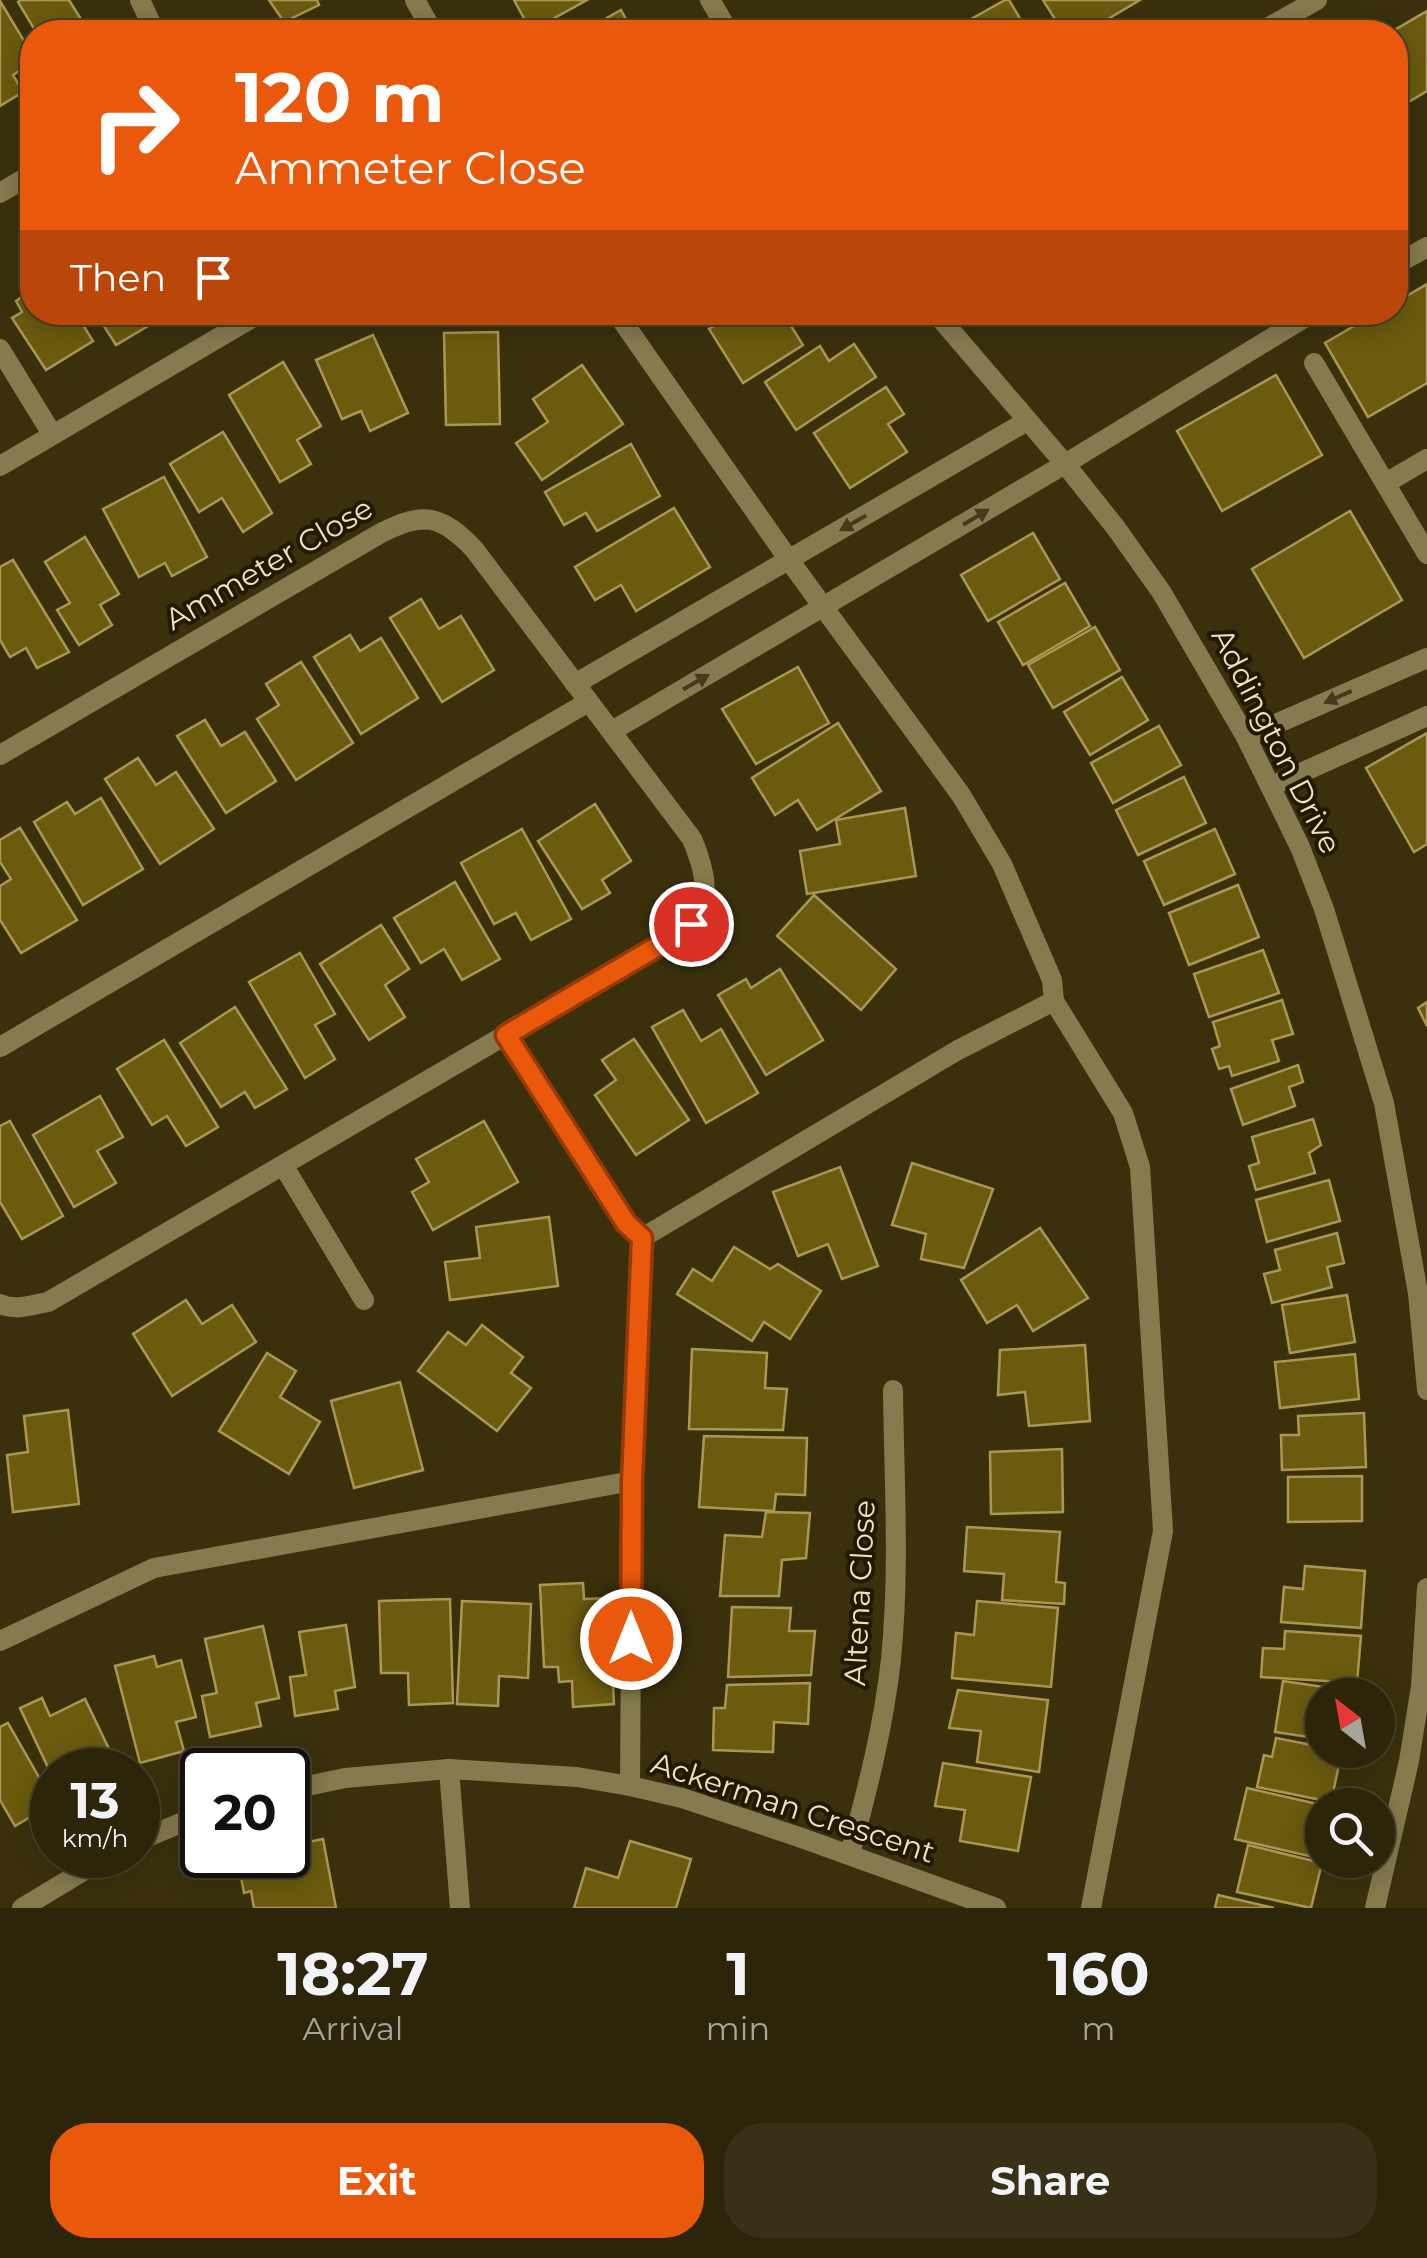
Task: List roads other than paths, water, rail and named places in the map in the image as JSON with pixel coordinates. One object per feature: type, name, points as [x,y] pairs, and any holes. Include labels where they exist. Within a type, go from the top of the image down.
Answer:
[{"type":"street","points":[[1281,20],[1316,0]]},
{"type":"street","points":[[0,466],[240,325]]},
{"type":"street","points":[[625,325],[789,560],[961,795],[1002,864],[1052,980],[1054,1001],[1123,1113],[1140,1167],[1163,1530],[1091,1908]]},
{"type":"street","name":"Addington Drive","points":[[946,325],[1065,464],[1162,592],[1272,786],[1300,847],[1324,909],[1384,1103],[1418,1293],[1427,1390]]},
{"type":"street","points":[[612,731],[1293,325]]},
{"type":"street","points":[[0,349],[52,434]]},
{"type":"street","points":[[1314,363],[1427,554]]},
{"type":"street","points":[[575,684],[1028,421]]},
{"type":"street","points":[[1386,483],[1427,459]]},
{"type":"street","name":"Ammeter Close","points":[[0,756],[381,533],[417,518],[435,519],[447,524],[474,549],[692,838],[704,874],[705,894],[691,924],[677,935],[284,1165],[48,1302],[25,1307],[0,1304]]},
{"type":"street","points":[[1246,738],[1427,658]]},
{"type":"street","points":[[0,1048],[588,702]]},
{"type":"street","points":[[1272,786],[1427,716]]},
{"type":"street","points":[[642,1238],[958,1050],[1054,1001]]},
{"type":"street","points":[[506,1035],[626,1223],[642,1238],[632,1481],[630,1786]]},
{"type":"street","points":[[284,1165],[364,1300]]},
{"type":"street","name":"Altena Close","points":[[850,1854],[891,1660],[896,1548],[893,1390]]},
{"type":"street","points":[[0,1641],[154,1568],[632,1481]]},
{"type":"street","points":[[1375,1908],[1424,1686],[1427,1588]]},
{"type":"street","points":[[449,1769],[460,1908]]},
{"type":"street","name":"Ackerman Crescent","points":[[310,1785],[344,1778],[449,1769],[576,1777],[630,1786],[733,1814],[996,1908]]},
{"type":"street","points":[[22,1908],[72,1878]]}]
